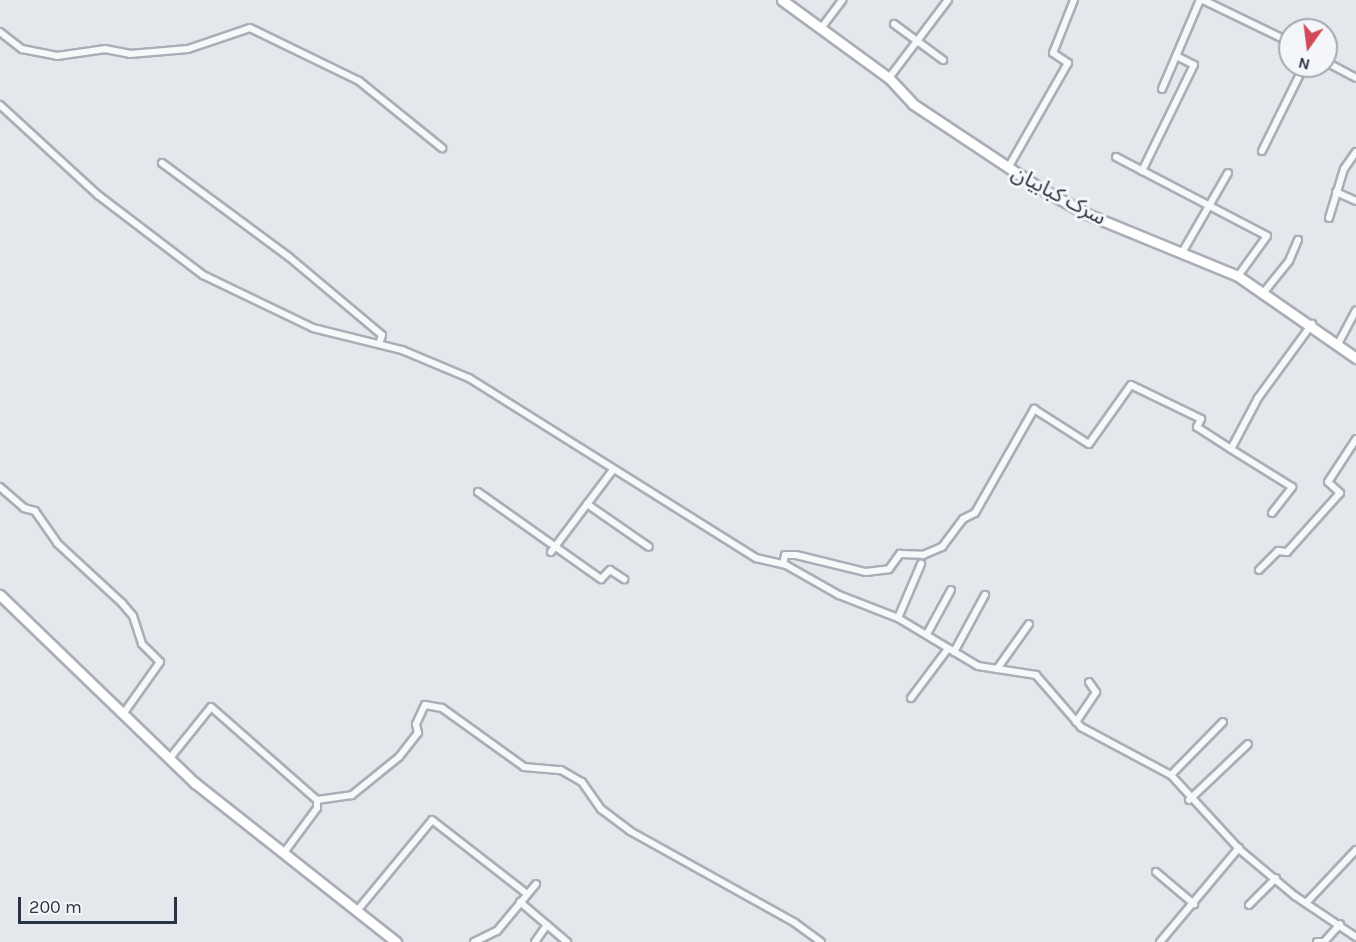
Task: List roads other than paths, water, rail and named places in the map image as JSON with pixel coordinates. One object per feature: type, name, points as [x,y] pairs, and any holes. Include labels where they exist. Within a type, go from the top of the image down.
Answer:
[{"type":"street","name":"سرک کبابیان","points":[[782,0],[889,78],[913,104],[1008,168],[1087,214],[1183,251],[1238,276],[1312,324],[1356,358]]},
{"type":"street","points":[[822,27],[842,0]]},
{"type":"street","points":[[889,78],[948,0]]},
{"type":"street","points":[[1008,168],[1068,63],[1053,53],[1074,0]]},
{"type":"street","points":[[1162,89],[1202,0],[1219,3],[1278,35]]},
{"type":"street","points":[[894,24],[916,43],[943,60]]},
{"type":"street","points":[[0,32],[22,49],[57,56],[105,49],[130,54],[188,49],[250,28],[359,81],[442,148]]},
{"type":"street","points":[[1142,171],[1194,65],[1176,56]]},
{"type":"street","points":[[1338,68],[1356,78]]},
{"type":"street","points":[[1262,151],[1298,78]]},
{"type":"street","points":[[0,105],[98,195],[203,275],[313,328],[379,344],[469,378],[593,453],[612,471],[756,558],[783,564],[839,595],[898,618],[978,666],[1036,675],[1076,722],[1171,774],[1189,800],[1239,848],[1306,903],[1356,937]]},
{"type":"street","points":[[1329,218],[1336,192],[1356,152]]},
{"type":"street","points":[[1116,157],[1267,236],[1238,276]]},
{"type":"street","points":[[162,163],[289,257],[382,335],[379,344]]},
{"type":"street","points":[[1183,251],[1211,207],[1228,173]]},
{"type":"street","points":[[1336,192],[1356,201]]},
{"type":"street","points":[[1264,292],[1289,261],[1298,240]]},
{"type":"street","points":[[1338,344],[1356,310]]},
{"type":"street","points":[[1231,449],[1258,398],[1312,324]]},
{"type":"street","points":[[783,564],[785,555],[796,555],[866,572],[889,569],[900,554],[923,555],[942,547],[963,519],[975,513],[1034,410],[1089,444],[1131,385],[1201,419],[1197,427],[1292,487],[1272,513]]},
{"type":"street","points":[[1259,570],[1278,551],[1287,552],[1340,493],[1328,482],[1356,440]]},
{"type":"street","points":[[550,552],[612,471]]},
{"type":"street","points":[[0,487],[24,508],[35,511],[57,543],[122,603],[133,616],[142,644],[160,662],[123,714]]},
{"type":"street","points":[[478,492],[602,579],[610,570],[624,579]]},
{"type":"street","points":[[587,504],[649,547]]},
{"type":"street","points":[[898,618],[921,564]]},
{"type":"street","points":[[927,634],[951,590]]},
{"type":"street","points":[[0,595],[170,758],[284,855],[396,942]]},
{"type":"street","points":[[911,698],[950,651],[985,595]]},
{"type":"street","points":[[997,669],[1029,624]]},
{"type":"street","points":[[1076,722],[1096,692],[1089,682]]},
{"type":"street","points":[[317,800],[360,790],[414,741],[425,705],[442,708],[524,767],[561,770],[582,782],[601,808],[630,831],[795,923],[820,942]]},
{"type":"street","points":[[170,758],[211,707],[317,800],[317,808],[284,855]]},
{"type":"street","points":[[1171,774],[1223,722]]},
{"type":"street","points":[[1189,800],[1248,744]]},
{"type":"street","points":[[356,912],[432,820],[527,894]]},
{"type":"street","points":[[1160,942],[1239,848]]},
{"type":"street","points":[[1306,903],[1356,850]]},
{"type":"street","points":[[1156,872],[1194,904]]},
{"type":"street","points":[[1249,905],[1276,878]]},
{"type":"street","points":[[474,942],[497,931],[536,884]]},
{"type":"street","points":[[520,902],[567,942]]},
{"type":"street","points":[[1317,942],[1324,942],[1340,924]]},
{"type":"street","points":[[535,942],[547,925]]}]
